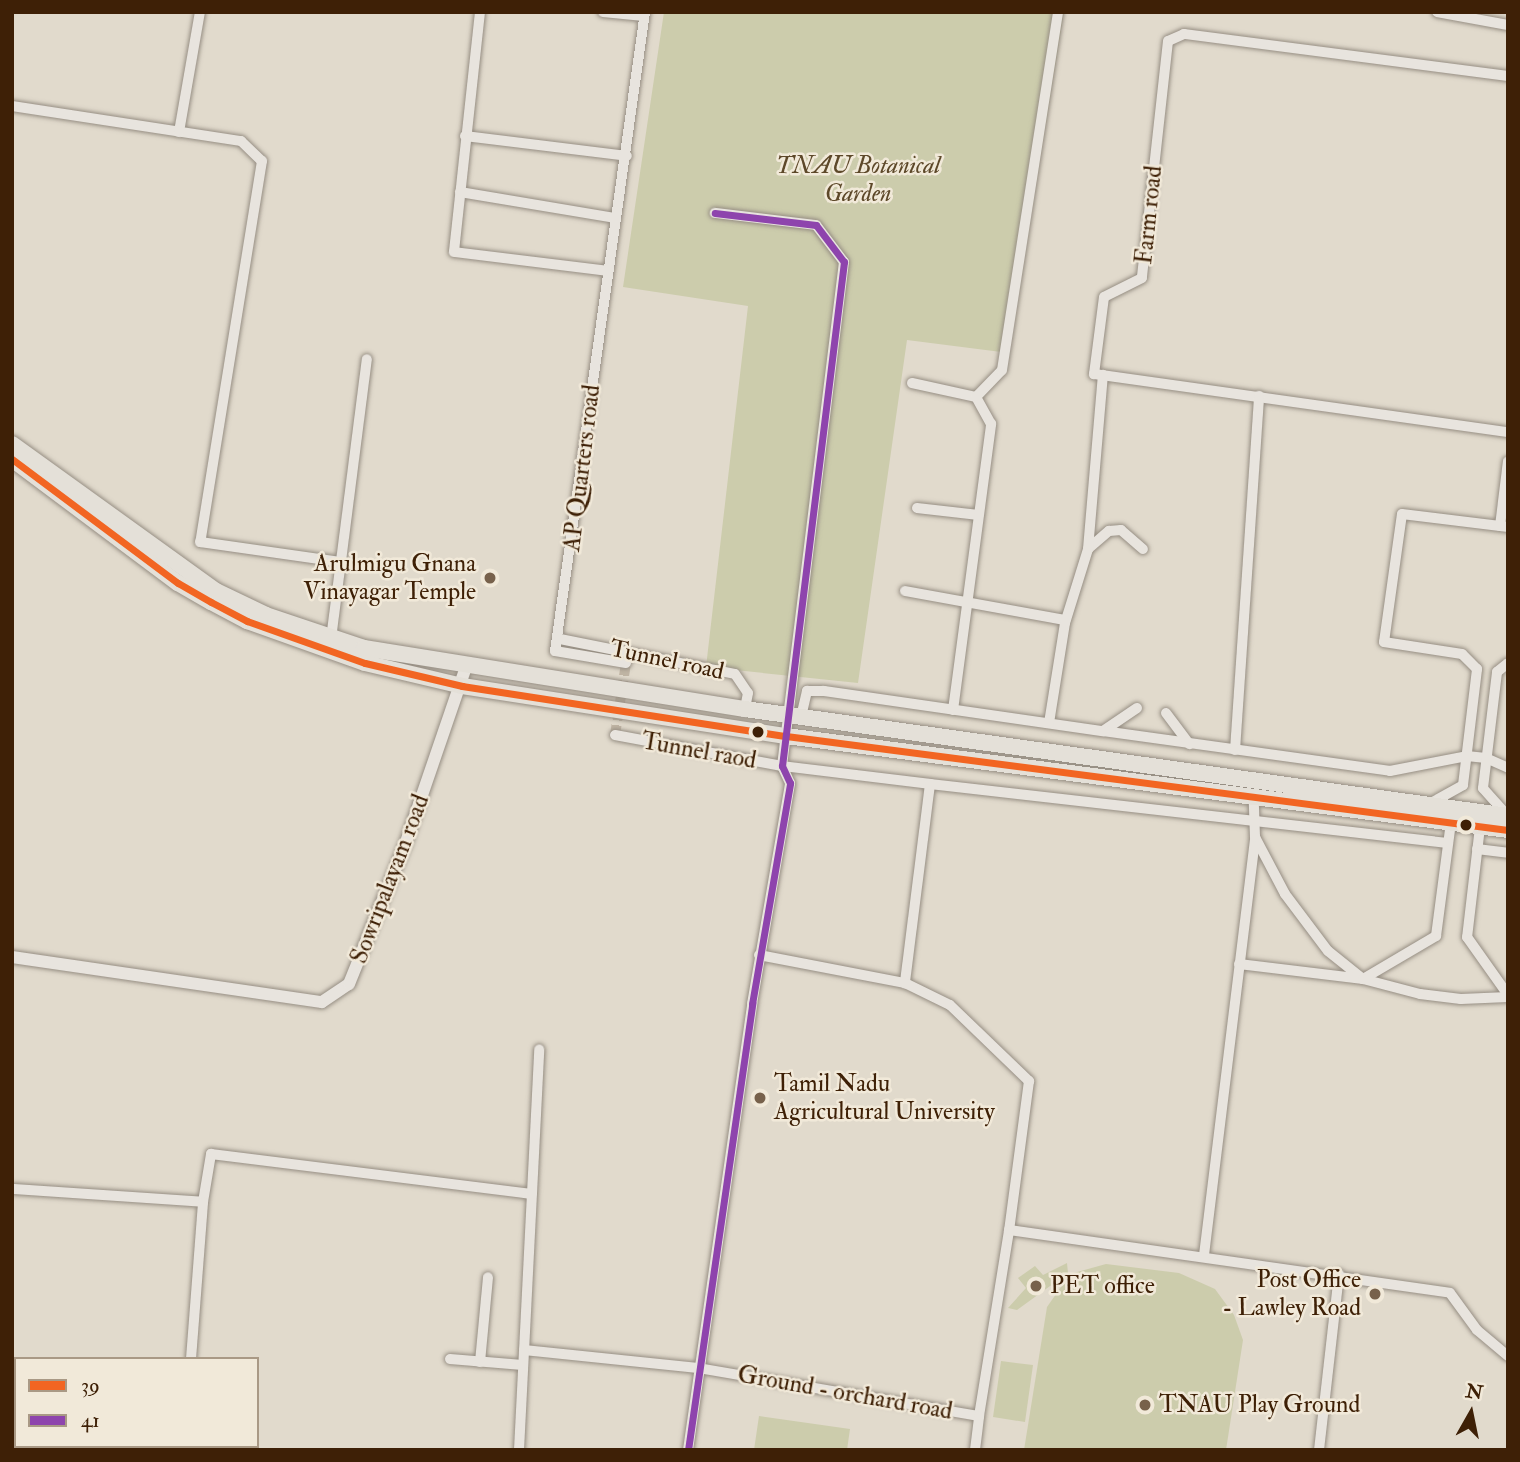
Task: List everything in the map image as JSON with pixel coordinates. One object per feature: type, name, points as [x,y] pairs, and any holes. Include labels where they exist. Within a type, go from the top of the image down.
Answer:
[{"type":"main road","points":[[12,444],[216,591],[331,639],[466,667],[745,709],[1508,816]]},
{"type":"main road","points":[[12,459],[178,583],[247,621],[344,657],[462,686],[786,736],[1508,830]]},
{"type":"street","points":[[178,132],[200,12]]},
{"type":"street","points":[[480,12],[454,252],[608,271]]},
{"type":"street","points":[[603,12],[644,14]]},
{"type":"street","points":[[976,397],[1002,370],[1058,12]]},
{"type":"street","points":[[1437,12],[1508,25]]},
{"type":"street","name":"AP Quarters road","points":[[560,639],[644,14]]},
{"type":"street","name":"Farm road","points":[[1103,375],[1094,374],[1104,297],[1142,278],[1168,41],[1184,34],[1508,76]]},
{"type":"street","points":[[12,106],[241,141],[262,161],[200,542],[341,562]]},
{"type":"street","points":[[465,136],[626,156]]},
{"type":"street","points":[[460,192],[616,218]]},
{"type":"street","points":[[715,213],[816,225],[844,262],[795,716]]},
{"type":"street","points":[[331,639],[367,359]]},
{"type":"street","points":[[1049,723],[1065,620],[1088,549],[1103,375],[1508,432]]},
{"type":"street","points":[[912,383],[976,397],[991,424],[953,710]]},
{"type":"street","points":[[1235,750],[1259,396]]},
{"type":"street","points":[[1429,804],[1463,785],[1477,669],[1462,654],[1384,642],[1402,514],[1504,526],[1508,461]]},
{"type":"street","points":[[918,508],[979,514]]},
{"type":"street","points":[[1088,549],[1109,531],[1121,530],[1143,549]]},
{"type":"street","points":[[905,591],[1065,620]]},
{"type":"street","name":"Tunnel road","points":[[626,663],[555,652],[560,639],[735,674],[748,693],[745,709]]},
{"type":"street","points":[[1508,663],[1497,672],[1483,788],[1508,816]]},
{"type":"street","name":"Sowripalayam road","points":[[12,957],[322,1002],[349,984],[462,686],[466,667]]},
{"type":"street","points":[[688,1450],[760,955],[790,783],[782,766],[786,736],[807,691],[1390,771],[1467,756],[1486,758],[1508,768]]},
{"type":"street","points":[[1103,731],[1137,708]]},
{"type":"street","points":[[1166,713],[1189,744]]},
{"type":"street","name":"Tunnel raod","points":[[615,735],[782,766],[1448,843]]},
{"type":"street","points":[[760,955],[905,983],[930,784]]},
{"type":"street","points":[[1204,1255],[1255,837],[1254,799]]},
{"type":"street","points":[[1363,979],[1436,936],[1451,822]]},
{"type":"street","points":[[1480,827],[1467,937],[1508,996]]},
{"type":"street","points":[[1255,837],[1285,894],[1328,951],[1363,979]]},
{"type":"street","points":[[1477,849],[1508,853]]},
{"type":"street","points":[[1239,964],[1363,979],[1434,996],[1508,996]]},
{"type":"street","name":"Ground - orchard road","points":[[524,1350],[698,1368],[979,1416],[1009,1230],[1029,1081],[950,1005],[905,983]]},
{"type":"street","points":[[519,1450],[539,1049]]},
{"type":"street","points":[[191,1357],[203,1202],[211,1154],[532,1194]]},
{"type":"street","points":[[14,1189],[203,1202]]},
{"type":"street","points":[[1009,1230],[1339,1274],[1450,1293],[1477,1330],[1508,1356]]},
{"type":"street","points":[[1319,1450],[1339,1274]]},
{"type":"street","points":[[480,1362],[488,1278]]},
{"type":"street","points":[[450,1359],[523,1365]]},
{"type":"street","points":[[975,1450],[979,1416]]},
{"type":"green space","name":"TNAU Botanical Garden","points":[[664,12],[1064,12],[1009,353],[907,340],[858,683],[706,667],[748,306],[623,287]]},
{"type":"green space","name":"PET office","points":[[1067,1263],[1068,1273],[1017,1310],[1008,1308],[1026,1288],[1018,1278],[1035,1266],[1043,1275]]},
{"type":"green space","points":[[1106,1264],[1179,1273],[1215,1289],[1234,1315],[1243,1340],[1226,1450],[1024,1450],[1047,1307],[1070,1274]]},
{"type":"green space","points":[[1001,1361],[1033,1365],[1025,1422],[993,1417]]},
{"type":"green space","points":[[759,1416],[850,1429],[847,1450],[754,1450]]},
{"type":"tunnel","points":[[615,735],[626,663]]},
{"type":"transit line","name":"41","points":[[688,1450],[752,1004],[790,783],[782,766],[844,262],[816,225],[715,213]]},
{"type":"transit line","name":"39","points":[[12,459],[178,583],[247,621],[365,663],[462,686],[786,736],[1508,830]]},
{"type":"place","name":"Arulmigu Gnana Vinayagar Temple","points":[[490,578]]},
{"type":"place","name":"Tamil Nadu Agricultural University","points":[[760,1098]]},
{"type":"place","name":"PET office","points":[[1036,1286]]},
{"type":"place","name":"Post Office - Lawley Road","points":[[1375,1294]]},
{"type":"place","name":"TNAU Play Ground","points":[[1145,1405]]}]
